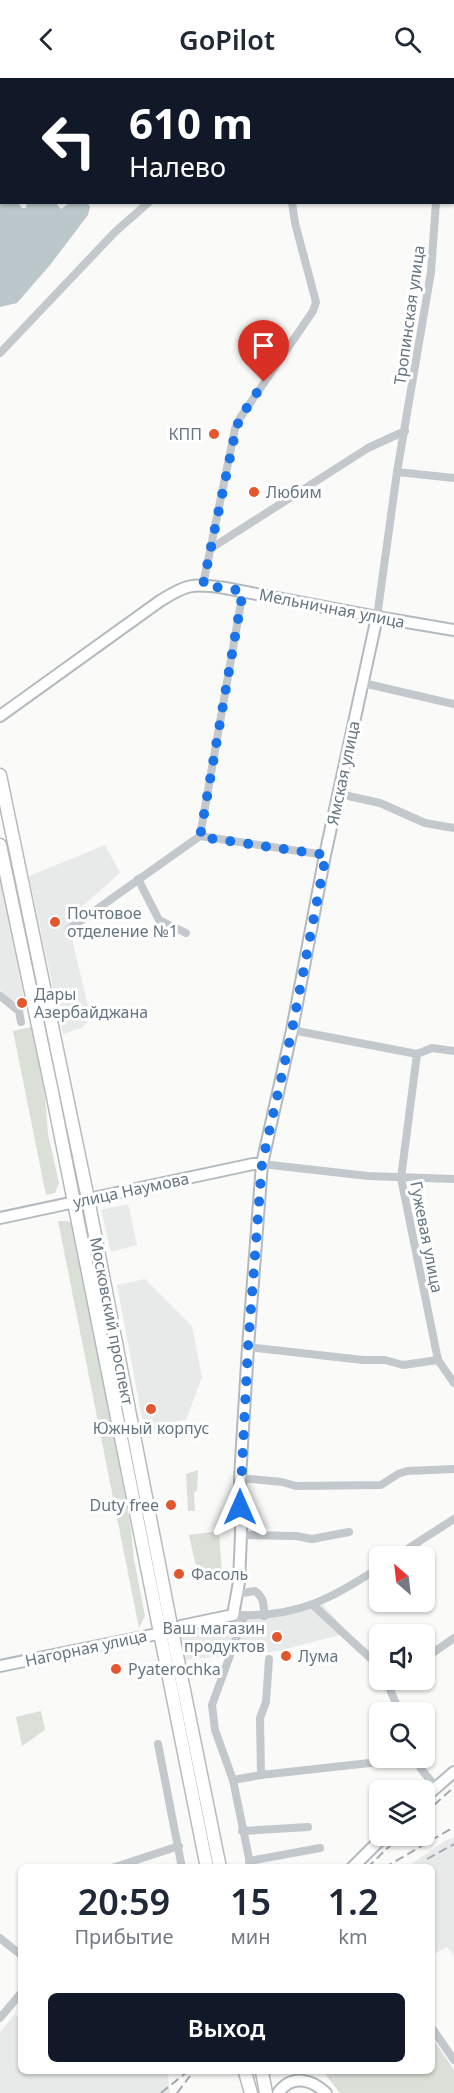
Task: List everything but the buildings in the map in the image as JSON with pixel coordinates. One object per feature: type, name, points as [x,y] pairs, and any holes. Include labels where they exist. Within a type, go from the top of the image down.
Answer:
[{"type":"main road","name":"Московский проспект","points":[[0,775],[88,1199],[206,1864]]},
{"type":"main road","name":"Московский проспект","points":[[0,845],[165,1632],[219,1864]]},
{"type":"main road","points":[[246,2074],[251,2093]]},
{"type":"main road","points":[[265,2074],[267,2093]]},
{"type":"street","points":[[0,353],[115,232],[146,204]]},
{"type":"street","points":[[203,585],[240,418],[313,311],[316,302],[295,224],[292,204]]},
{"type":"street","name":"Тропинская улица","points":[[405,431],[431,273],[436,204]]},
{"type":"street","points":[[210,549],[368,448],[405,431]]},
{"type":"street","name":"Ямская улица","points":[[233,1615],[237,1594],[241,1534],[240,1478],[262,1164],[377,617],[397,471],[405,431]]},
{"type":"street","points":[[397,471],[454,477]]},
{"type":"street","name":"Мельничная улица","points":[[0,716],[185,586],[203,585],[243,591],[454,630]]},
{"type":"street","points":[[200,837],[243,591]]},
{"type":"street","points":[[363,683],[454,704]]},
{"type":"street","points":[[339,794],[380,803],[425,823],[454,828]]},
{"type":"street","points":[[69,929],[200,837],[326,855]]},
{"type":"street","points":[[138,879],[159,920],[186,933]]},
{"type":"street","points":[[0,996],[19,1011],[21,1022]]},
{"type":"street","points":[[292,1030],[417,1054],[432,1048],[454,1051]]},
{"type":"street","name":"Гужевая улица","points":[[417,1054],[401,1178],[438,1360],[454,1383]]},
{"type":"street","name":"улица Наумова","points":[[0,1218],[253,1164],[262,1164]]},
{"type":"street","points":[[262,1164],[368,1176],[454,1179]]},
{"type":"street","points":[[248,1347],[363,1360],[385,1360],[403,1365],[438,1360]]},
{"type":"street","points":[[240,1478],[282,1482],[296,1486],[381,1485],[398,1474],[407,1472],[454,1469]]},
{"type":"street","points":[[412,1546],[454,1519]]},
{"type":"street","points":[[241,1534],[296,1536],[312,1539],[350,1532]]},
{"type":"street","points":[[233,1615],[264,1616],[313,1605],[369,1574]]},
{"type":"street","points":[[237,1594],[255,1591],[259,1594],[263,1601],[264,1616]]},
{"type":"street","points":[[313,1605],[369,1656]]},
{"type":"street","points":[[233,1615],[244,1617],[212,1705],[215,1730],[233,1780],[250,1864],[320,1848]]},
{"type":"street","name":"Нагорная улица","points":[[0,1666],[165,1632],[181,1626],[233,1615]]},
{"type":"street","points":[[435,1651],[454,1638]]},
{"type":"street","points":[[261,1775],[260,1718],[266,1702],[270,1659]]},
{"type":"street","points":[[158,1744],[181,1864]]},
{"type":"street","points":[[233,1780],[369,1763]]},
{"type":"street","points":[[421,1768],[436,1787],[454,1772]]},
{"type":"street","points":[[243,1831],[308,1827]]},
{"type":"street","points":[[124,1864],[179,1846]]},
{"type":"street","points":[[356,1864],[374,1846]]},
{"type":"street","points":[[0,1938],[18,1953]]},
{"type":"street","points":[[0,2018],[18,1997]]},
{"type":"street","points":[[435,2032],[454,2060]]},
{"type":"street","points":[[310,2074],[327,2093]]},
{"type":"street","points":[[278,2093],[288,2083],[303,2080],[316,2084],[327,2093]]},
{"type":"shaded area","points":[[0,204],[19,204],[22,208],[26,208],[27,204],[57,204],[61,209],[68,204],[88,204],[88,215],[50,265],[17,303],[0,307]]},
{"type":"shaded area","points":[[105,845],[120,873],[77,911],[72,939],[91,1019],[81,1028],[63,1034],[29,876]]},
{"type":"shaded area","points":[[0,879],[26,1010],[19,1011],[0,990]]},
{"type":"shaded area","points":[[31,1027],[45,1095],[48,1134],[59,1183],[55,1193],[46,1195],[13,1031]]},
{"type":"shaded area","points":[[128,1204],[137,1245],[111,1252],[101,1210]]},
{"type":"shaded area","points":[[58,1221],[68,1221],[75,1227],[145,1616],[139,1628]]},
{"type":"shaded area","points":[[145,1279],[192,1326],[202,1377],[186,1420],[171,1422],[167,1429],[145,1434],[117,1285]]},
{"type":"shaded area","points":[[198,1470],[197,1491],[194,1492],[195,1511],[188,1511],[186,1474]]},
{"type":"shaded area","points":[[219,1531],[222,1574],[205,1578],[195,1562],[189,1535]]},
{"type":"shaded area","points":[[321,1603],[348,1633],[278,1651],[184,1660],[179,1634],[233,1615]]},
{"type":"shaded area","points":[[41,1711],[45,1730],[22,1746],[16,1717]]},
{"type":"shaded area","points":[[454,1837],[454,1956],[447,1947],[435,1953],[435,1864],[411,1864]]},
{"type":"shaded area","points":[[15,2014],[18,2016],[18,2074],[167,2074],[170,2093],[0,2093],[0,2032]]},
{"type":"shaded area","points":[[435,2042],[454,2070],[454,2093],[340,2093],[325,2074],[435,2074]]},
{"type":"railway","points":[[435,1804],[454,1787]]},
{"type":"railway","points":[[391,1864],[454,1827]]},
{"type":"railway","points":[[427,1859],[454,1844]]},
{"type":"railway","points":[[371,1864],[390,1846]]},
{"type":"railway","points":[[161,2093],[185,2074]]},
{"type":"railway","points":[[177,2093],[190,2076]]},
{"type":"place","name":"КПП","points":[[214,434]]},
{"type":"place","name":"Любим","points":[[254,492]]},
{"type":"place","name":"Почтовое отделение №1","points":[[55,922]]},
{"type":"place","name":"Дары Азербайджана","points":[[22,1003]]},
{"type":"place","name":"Южный корпус","points":[[151,1409]]},
{"type":"place","name":"Duty free","points":[[171,1505]]},
{"type":"place","name":"Фасоль","points":[[179,1574]]},
{"type":"place","name":"Ваш магазин продуктов","points":[[277,1637]]},
{"type":"place","name":"Лума","points":[[286,1656]]},
{"type":"place","name":"Pyaterochka","points":[[116,1669]]},
{"type":"route","points":[[240,1507],[248,1347],[262,1164],[292,1030],[326,855],[200,837],[243,591],[203,585],[236,429],[240,418],[264,382]]}]
